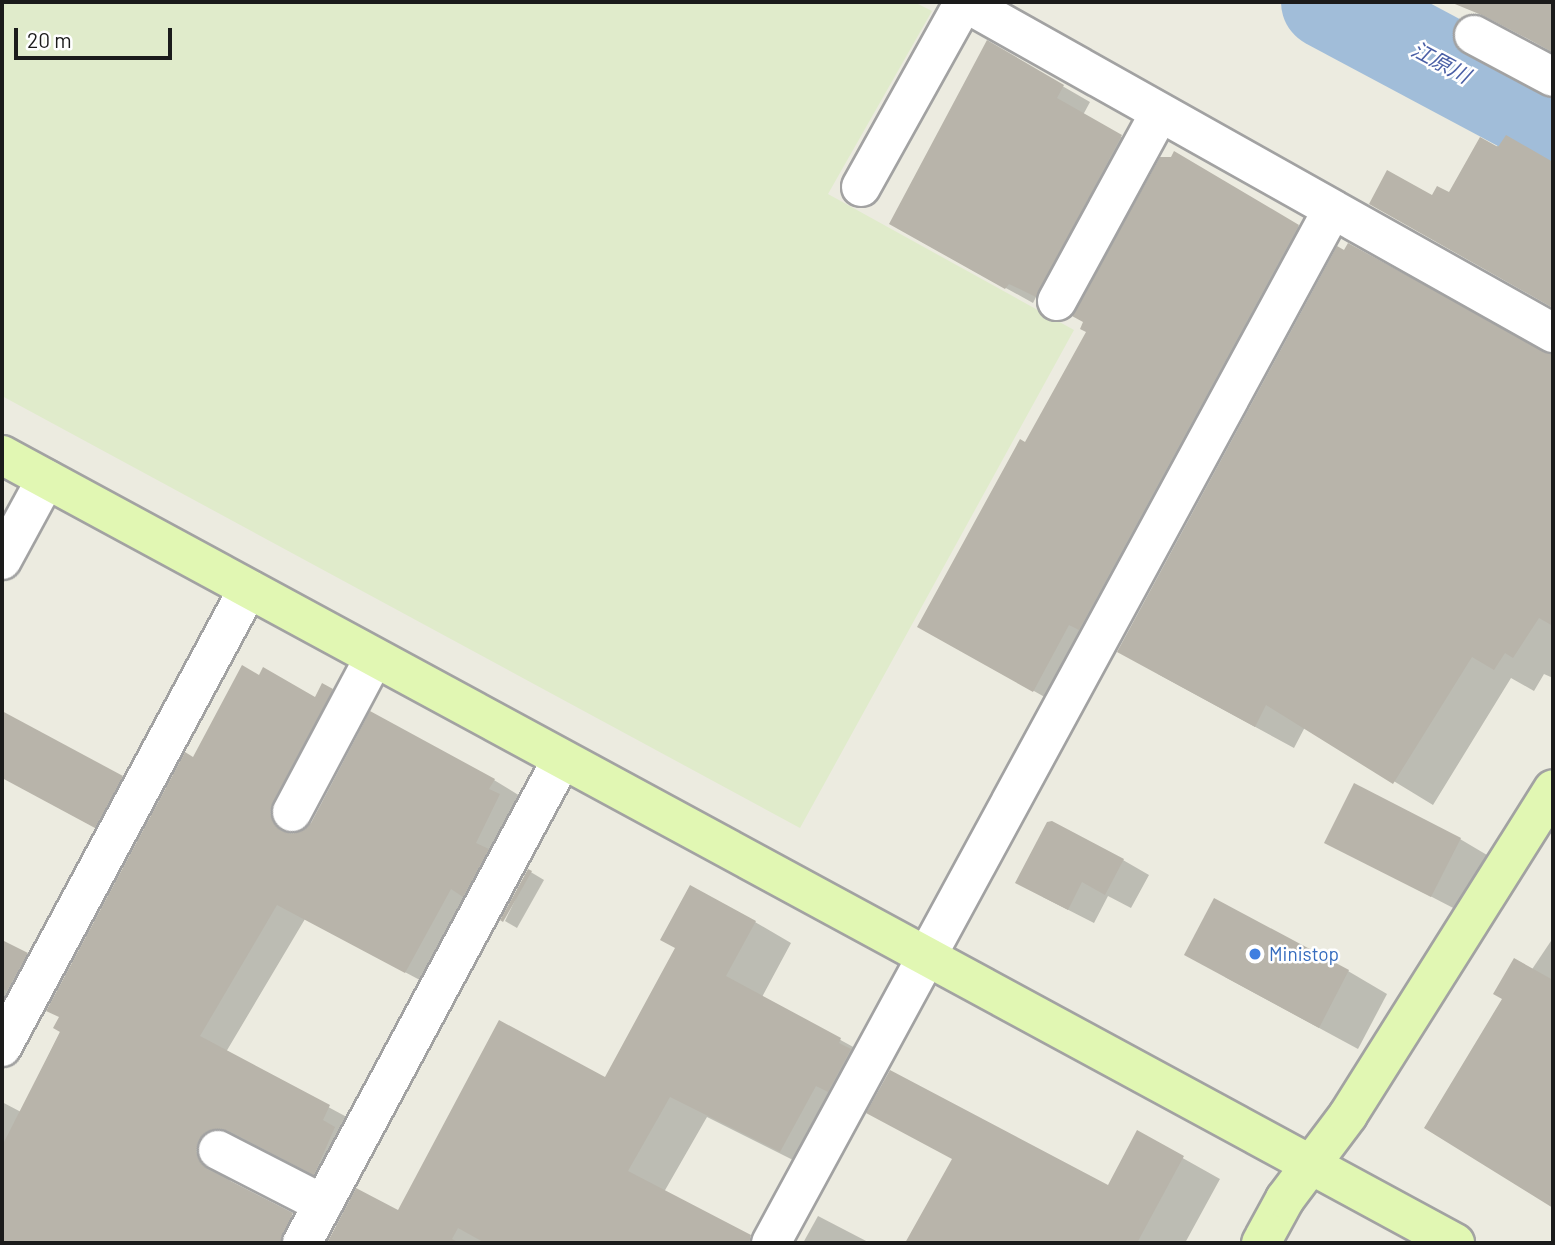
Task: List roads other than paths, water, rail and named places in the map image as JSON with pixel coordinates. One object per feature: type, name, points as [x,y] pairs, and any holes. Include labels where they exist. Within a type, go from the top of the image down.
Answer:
[{"type":"street","points":[[861,187],[964,2],[1331,212],[1553,332]]},
{"type":"street","points":[[1474,35],[1553,77]]},
{"type":"street","points":[[1057,301],[1159,114]]},
{"type":"street","points":[[771,1243],[1331,212]]},
{"type":"street","points":[[2,455],[1455,1243]]},
{"type":"street","points":[[2,560],[46,479]]},
{"type":"street","points":[[2,1047],[248,589]]},
{"type":"street","points":[[292,812],[374,658]]},
{"type":"street","points":[[302,1243],[562,759]]},
{"type":"street","points":[[1261,1243],[1310,1164],[1348,1115],[1553,789]]},
{"type":"street","points":[[218,1150],[323,1204]]},
{"type":"waterway","name":"江原川","points":[[1328,2],[1553,122]]},
{"type":"place","name":"Ministop","points":[[1255,954]]}]
